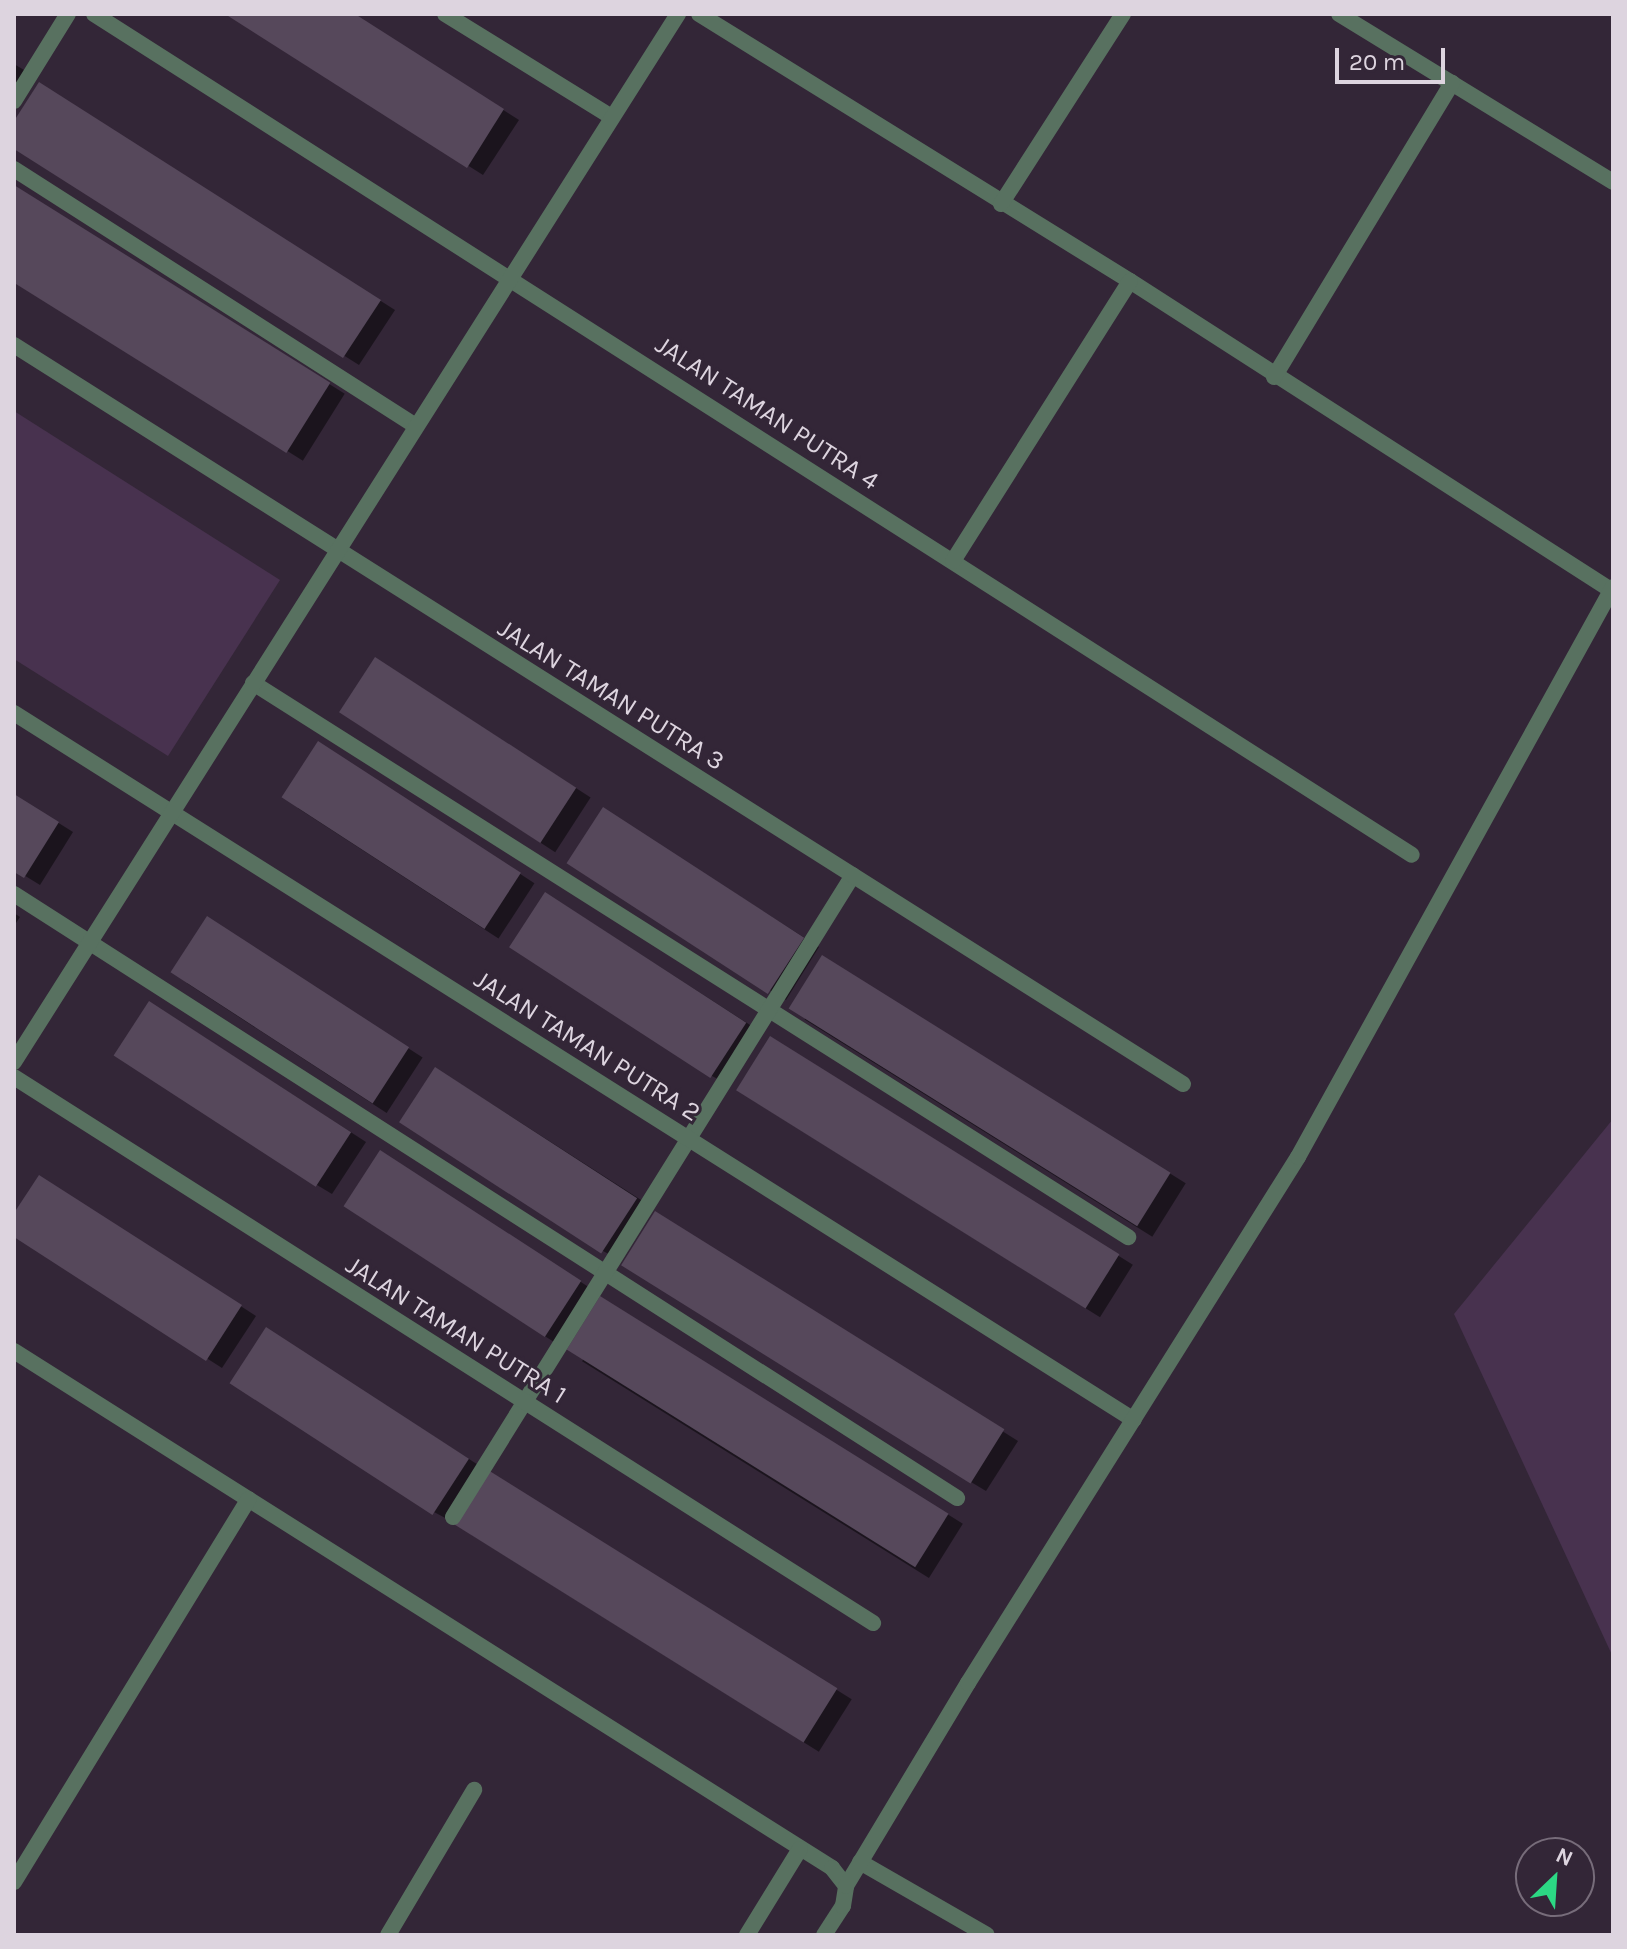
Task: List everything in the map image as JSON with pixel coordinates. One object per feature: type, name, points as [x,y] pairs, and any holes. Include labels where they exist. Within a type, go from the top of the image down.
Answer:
[{"type":"street","points":[[14,101],[68,14]]},
{"type":"street","name":"JALAN TAMAN PUTRA 4","points":[[94,14],[1412,855]]},
{"type":"street","points":[[445,14],[610,116]]},
{"type":"street","points":[[14,1062],[508,276],[678,14]]},
{"type":"street","points":[[699,14],[1001,204],[1130,281],[1274,377],[1612,589],[1298,1157],[860,1862],[846,1886],[843,1906],[824,1935]]},
{"type":"street","points":[[1001,204],[1123,14]]},
{"type":"street","points":[[1339,14],[1613,182]]},
{"type":"street","points":[[1274,377],[1452,83]]},
{"type":"street","points":[[14,169],[415,425]]},
{"type":"street","points":[[953,561],[1130,281]]},
{"type":"street","name":"JALAN TAMAN PUTRA 3","points":[[14,345],[1183,1084]]},
{"type":"street","points":[[253,683],[1128,1237]]},
{"type":"street","name":"JALAN TAMAN PUTRA 2","points":[[14,713],[1134,1420]]},
{"type":"street","points":[[453,1517],[853,875]]},
{"type":"street","points":[[14,894],[957,1498]]},
{"type":"street","name":"JALAN TAMAN PUTRA 1","points":[[14,1077],[873,1623]]},
{"type":"street","points":[[14,1351],[832,1868],[846,1886]]},
{"type":"street","points":[[14,1882],[249,1499]]},
{"type":"street","points":[[388,1935],[474,1790]]},
{"type":"street","points":[[747,1935],[800,1849]]},
{"type":"street","points":[[860,1862],[987,1935]]},
{"type":"shaded area","points":[[14,411],[280,580],[168,756],[14,659]]},
{"type":"shaded area","points":[[1613,1119],[1613,1657],[1454,1314]]},
{"type":"building","points":[[225,14],[355,14],[504,109],[467,168]]},
{"type":"building","points":[[39,82],[381,300],[343,358],[14,149],[14,121]]},
{"type":"building","points":[[14,185],[330,383],[286,453],[14,283]]},
{"type":"building","points":[[375,657],[576,788],[540,843],[339,712]]},
{"type":"building","points":[[318,741],[521,873],[484,929],[282,797]]},
{"type":"building","points":[[14,794],[59,822],[24,878],[14,872]]},
{"type":"building","points":[[603,807],[804,938],[768,994],[567,863]]},
{"type":"building","points":[[545,892],[746,1023],[710,1078],[509,947]]},
{"type":"building","points":[[207,916],[409,1047],[373,1103],[171,972]]},
{"type":"building","points":[[822,955],[1171,1173],[1137,1226],[789,1008]]},
{"type":"building","points":[[149,1001],[351,1132],[316,1187],[114,1056]]},
{"type":"building","points":[[770,1036],[1119,1254],[1085,1309],[736,1090]]},
{"type":"building","points":[[435,1067],[637,1198],[601,1254],[399,1122]]},
{"type":"building","points":[[380,1150],[581,1281],[545,1337],[344,1206]]},
{"type":"building","points":[[39,1175],[242,1305],[206,1361],[14,1237],[14,1213]]},
{"type":"building","points":[[655,1211],[1004,1429],[970,1484],[621,1265]]},
{"type":"building","points":[[600,1296],[949,1514],[915,1567],[567,1349]]},
{"type":"building","points":[[266,1327],[469,1459],[432,1515],[230,1383]]},
{"type":"building","points":[[488,1470],[837,1688],[803,1743],[454,1524]]}]
